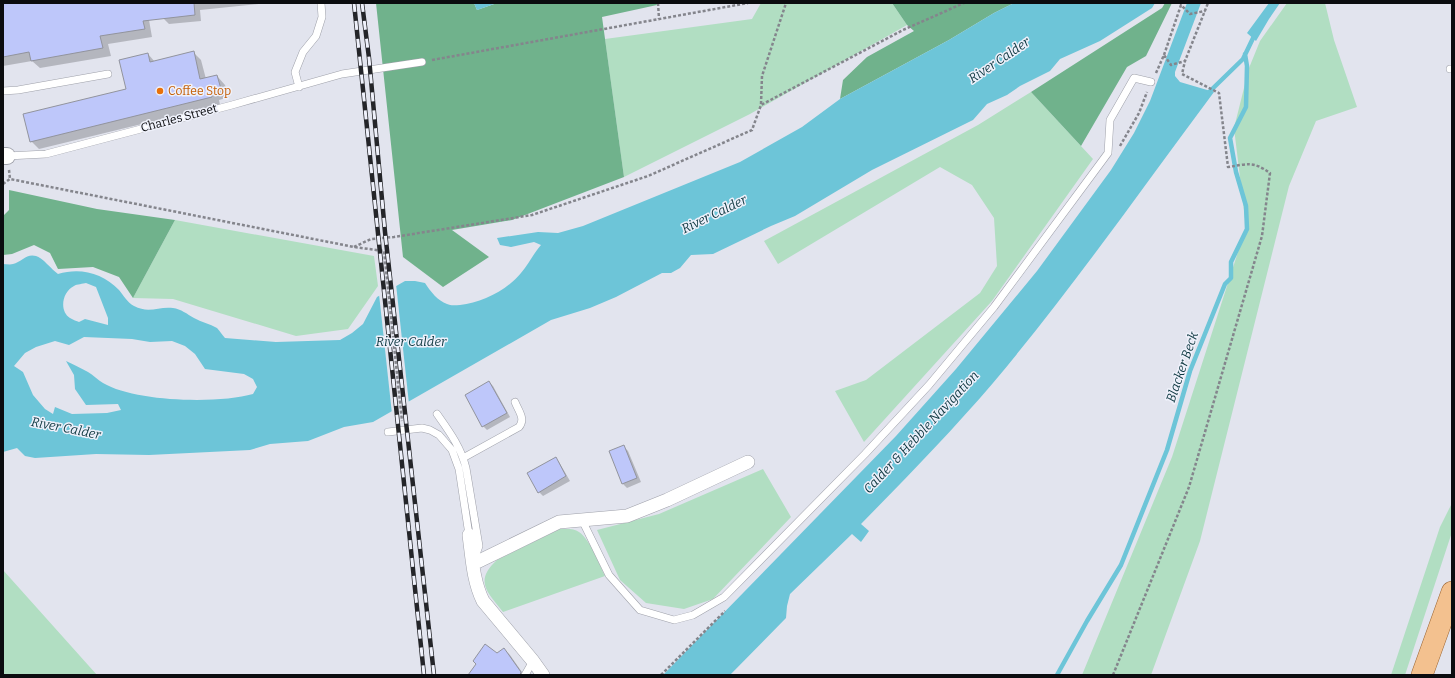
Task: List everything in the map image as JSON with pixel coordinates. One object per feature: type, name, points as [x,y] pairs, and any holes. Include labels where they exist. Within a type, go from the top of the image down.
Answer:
[{"type":"main road","points":[[1422,675],[1452,592]]},
{"type":"street","points":[[473,564],[559,522],[627,516],[667,500],[748,462]]},
{"type":"street","points":[[469,535],[478,591],[483,601],[543,675]]},
{"type":"lane","points":[[299,87],[295,72],[303,52],[316,36],[322,17],[321,3]]},
{"type":"lane","name":"Charles Street","points":[[5,156],[46,154],[299,87],[342,74],[422,62]]},
{"type":"lane","points":[[3,91],[18,90],[108,74]]},
{"type":"lane","points":[[582,520],[609,575],[640,610],[674,620],[693,615],[724,597],[865,454],[929,385],[994,307],[1108,153],[1110,120],[1134,78],[1151,82]]},
{"type":"lane","points":[[464,458],[522,424],[523,419],[515,402]]},
{"type":"lane","points":[[437,414],[456,442],[464,458],[479,546],[473,564]]},
{"type":"lane","points":[[388,432],[422,428],[430,430],[439,436],[452,450],[459,470],[469,535]]},
{"type":"lane","points":[[525,675],[533,661]]},
{"type":"path","points":[[658,3],[659,19]]},
{"type":"path","points":[[422,62],[748,3]]},
{"type":"path","points":[[354,247],[371,239],[394,237],[532,215],[648,176],[752,130],[761,105],[762,76],[786,3]]},
{"type":"path","points":[[761,105],[903,30],[964,3]]},
{"type":"path","points":[[1113,675],[1189,487],[1262,236],[1270,174],[1259,166],[1251,164],[1228,168],[1219,93],[1182,74],[1185,61],[1208,3]]},
{"type":"path","points":[[1121,146],[1139,113],[1151,82],[1164,55],[1181,5],[1190,14],[1205,11]]},
{"type":"path","points":[[1164,55],[1171,65],[1185,61]]},
{"type":"path","points":[[3,184],[10,179],[354,247],[384,251],[402,423]]},
{"type":"green space","points":[[376,3],[474,3],[477,10],[497,3],[656,3],[657,5],[602,17],[624,177],[512,220],[452,230],[489,257],[443,287],[403,257]]},
{"type":"green space","points":[[761,3],[892,3],[907,25],[750,114],[624,177],[605,39],[752,19]]},
{"type":"green space","points":[[892,3],[1014,3],[840,99],[843,80],[867,57],[914,31],[907,25]]},
{"type":"green space","points":[[1165,3],[1172,3],[1146,56],[1127,67],[1081,146],[1031,92],[1162,8]]},
{"type":"green space","points":[[1287,3],[1325,3],[1334,40],[1357,107],[1316,121],[1289,186],[1200,541],[1151,675],[1082,675],[1172,457],[1246,227],[1234,128],[1249,68],[1260,41]]},
{"type":"green space","points":[[1031,92],[1093,159],[992,301],[864,442],[835,391],[866,380],[980,293],[997,266],[994,218],[972,185],[940,167],[778,264],[764,241],[978,125]]},
{"type":"green space","points":[[9,190],[97,209],[175,220],[133,298],[119,277],[93,267],[58,269],[50,253],[34,245],[12,254],[3,255],[3,216],[9,210]]},
{"type":"green space","points":[[175,220],[374,256],[378,286],[348,329],[296,336],[173,299],[133,298]]},
{"type":"green space","points":[[763,469],[791,517],[713,599],[684,609],[646,603],[620,580],[597,530],[659,514]]},
{"type":"green space","points":[[1452,503],[1452,532],[1405,675],[1391,675],[1440,527]]},
{"type":"green space","points":[[560,529],[575,530],[583,535],[605,576],[503,612],[485,586],[486,574],[490,567],[497,560]]},
{"type":"green space","points":[[3,570],[97,675],[3,675]]},
{"type":"water","points":[[474,3],[497,3],[477,10]]},
{"type":"water","name":"River Calder","points":[[1014,3],[1155,3],[1152,8],[1100,41],[1060,59],[1050,71],[1020,86],[1007,95],[987,104],[973,120],[872,170],[795,216],[713,254],[691,255],[680,268],[671,273],[662,273],[616,297],[590,308],[551,320],[373,422],[344,427],[308,441],[270,444],[250,450],[149,455],[96,454],[35,458],[25,456],[17,448],[3,452],[3,264],[13,264],[33,255],[41,259],[58,274],[75,271],[91,273],[106,279],[113,284],[127,301],[134,306],[149,310],[168,308],[179,309],[217,328],[225,338],[276,342],[340,340],[363,324],[377,297],[405,281],[425,283],[437,298],[450,305],[477,302],[494,295],[509,285],[524,270],[541,245],[534,242],[511,247],[500,245],[497,238],[538,232],[558,233],[583,226],[740,162],[802,127],[840,99],[949,40],[994,13]],"holes":[[[86,283],[96,287],[108,318],[108,325],[85,319],[79,322],[70,318],[64,311],[63,302],[70,289],[75,285]],[[84,337],[132,339],[150,342],[172,341],[185,346],[195,354],[205,369],[244,374],[253,379],[257,387],[253,394],[219,399],[199,400],[155,397],[117,389],[103,383],[88,372],[66,361],[74,375],[75,389],[86,405],[118,404],[121,410],[107,413],[72,414],[55,407],[53,414],[45,409],[33,395],[23,372],[14,366],[25,353],[36,347],[55,341],[69,345]]]},
{"type":"water","points":[[1187,3],[1201,3],[1175,72],[1175,76],[1180,82],[1214,92],[1022,348],[993,383],[928,455],[861,524],[869,531],[861,542],[852,534],[790,594],[786,618],[730,675],[663,675],[896,436],[956,369],[1037,271],[1111,170],[1134,133],[1150,101]]},
{"type":"water","points":[[1269,3],[1280,3],[1256,41],[1247,33]]},
{"type":"pier","points":[[396,284],[409,404],[392,414],[379,294]]},
{"type":"building","points":[[3,3],[194,3],[195,15],[143,21],[145,29],[100,36],[103,48],[31,61],[29,52],[3,57]]},
{"type":"building","points":[[194,51],[200,79],[217,75],[221,89],[211,92],[212,97],[30,142],[23,114],[126,89],[119,60],[148,53],[150,62]]},
{"type":"building","points":[[489,381],[507,413],[482,427],[465,395]]},
{"type":"building","points":[[624,445],[637,478],[622,484],[609,451]]},
{"type":"building","points":[[556,457],[566,476],[538,493],[527,473]]},
{"type":"building","points":[[485,644],[497,653],[504,648],[521,672],[520,675],[468,675],[476,664],[473,661]]},
{"type":"waterway","name":"Calder & Hebble Navigation","points":[[1205,96],[1243,59],[1255,34]]},
{"type":"waterway","name":"Blacker Beck","points":[[1057,675],[1087,621],[1121,565],[1167,450],[1190,371],[1225,284],[1231,278],[1231,262],[1247,229],[1246,206],[1236,172],[1230,138],[1246,107],[1247,66],[1245,54]]},
{"type":"railway","points":[[354,3],[424,675]]},
{"type":"railway","points":[[362,3],[369,58],[385,232],[434,675]]},
{"type":"place","name":"Coffee Stop","points":[[160,91]]}]
